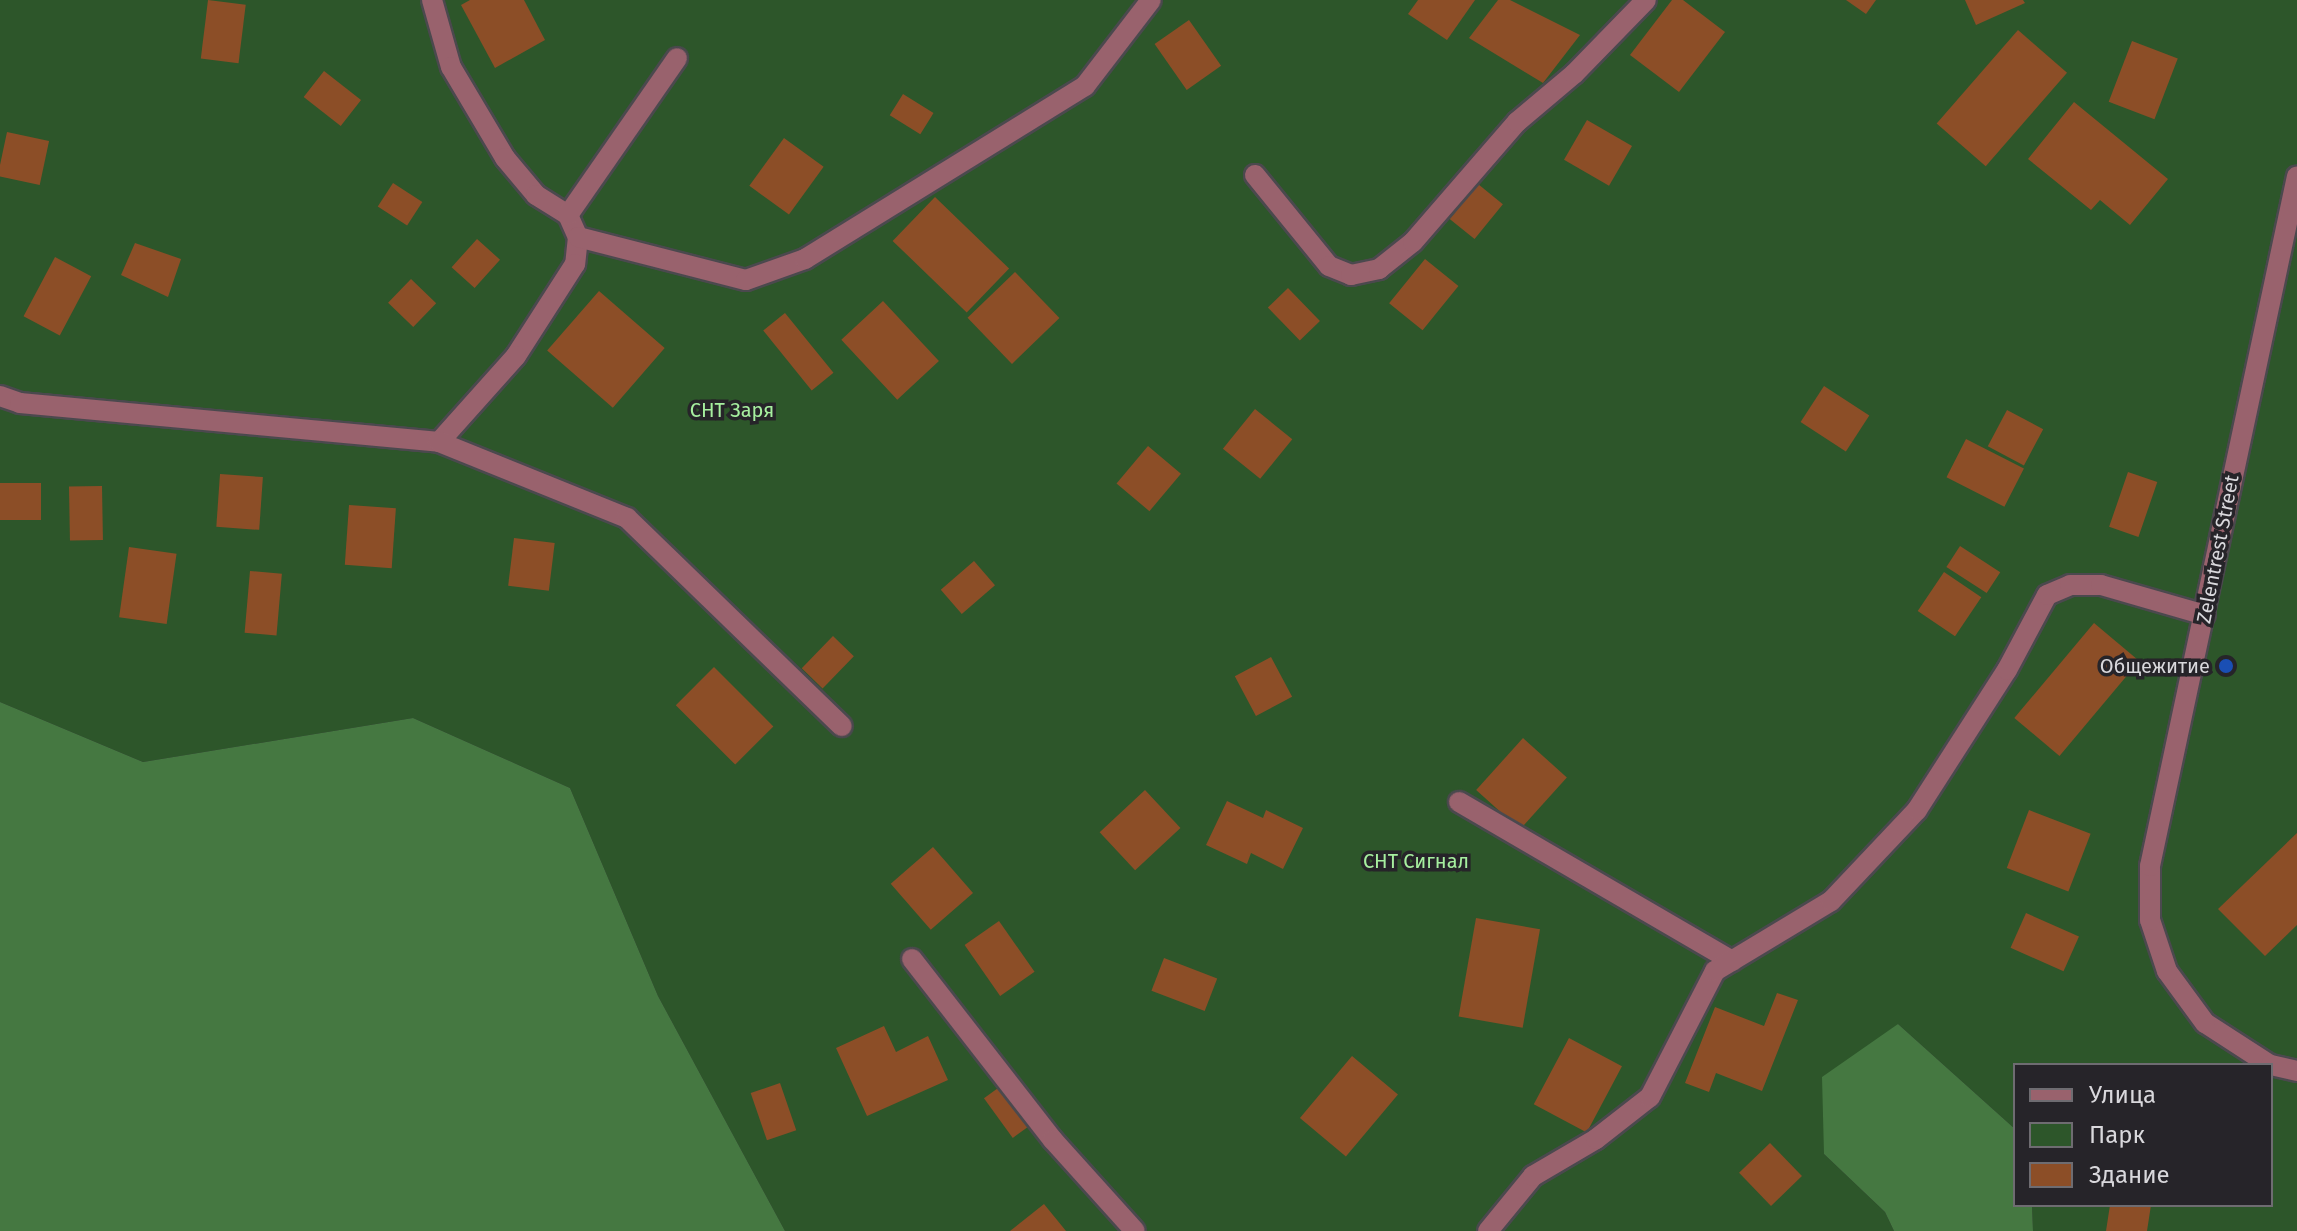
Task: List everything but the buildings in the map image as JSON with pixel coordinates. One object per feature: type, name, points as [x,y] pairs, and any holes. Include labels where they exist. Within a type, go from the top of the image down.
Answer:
[{"type":"street","points":[[432,0],[451,67],[505,158],[536,195],[568,215],[578,237],[575,264],[516,356],[439,442]]},
{"type":"street","points":[[578,237],[746,280],[805,259],[1085,86],[1151,0]]},
{"type":"street","points":[[1255,175],[1329,266],[1351,275],[1379,269],[1413,242],[1517,122],[1574,74],[1646,0]]},
{"type":"street","points":[[568,215],[677,58]]},
{"type":"street","name":"Zelentrest Street","points":[[2267,1063],[2205,1023],[2167,971],[2150,920],[2150,866],[2297,176]]},
{"type":"street","points":[[0,396],[20,403],[439,442],[627,518],[842,726]]},
{"type":"street","points":[[1488,1231],[1533,1176],[1596,1139],[1650,1097],[1715,971],[1831,901],[1917,810],[2047,595],[2070,585],[2101,585],[2205,615]]},
{"type":"street","points":[[1459,802],[1732,961]]},
{"type":"street","points":[[912,959],[1053,1140],[1135,1231]]},
{"type":"street","name":"Zelentrest Street","points":[[2273,1066],[2297,1071]]},
{"type":"green space","name":"СНТ Заря","points":[[0,0],[2297,0],[2297,1231],[2033,1231],[2032,1207],[2273,1207],[2273,1063],[2013,1063],[2013,1127],[1898,1024],[1824,1154],[1885,1212],[1894,1231],[785,1231],[658,996],[570,788],[413,718],[143,762],[0,702]]},
{"type":"green space","points":[[0,702],[143,762],[413,718],[570,788],[658,996],[785,1231],[0,1231]]},
{"type":"green space","points":[[1898,1024],[2013,1127],[2013,1207],[2032,1207],[2033,1231],[1894,1231],[1885,1212],[1824,1154],[1822,1077]]},
{"type":"place","name":"Общежитие","points":[[2226,666]]},
{"type":"park label","name":"СНТ Сигнал","points":[[1416,861]]}]
